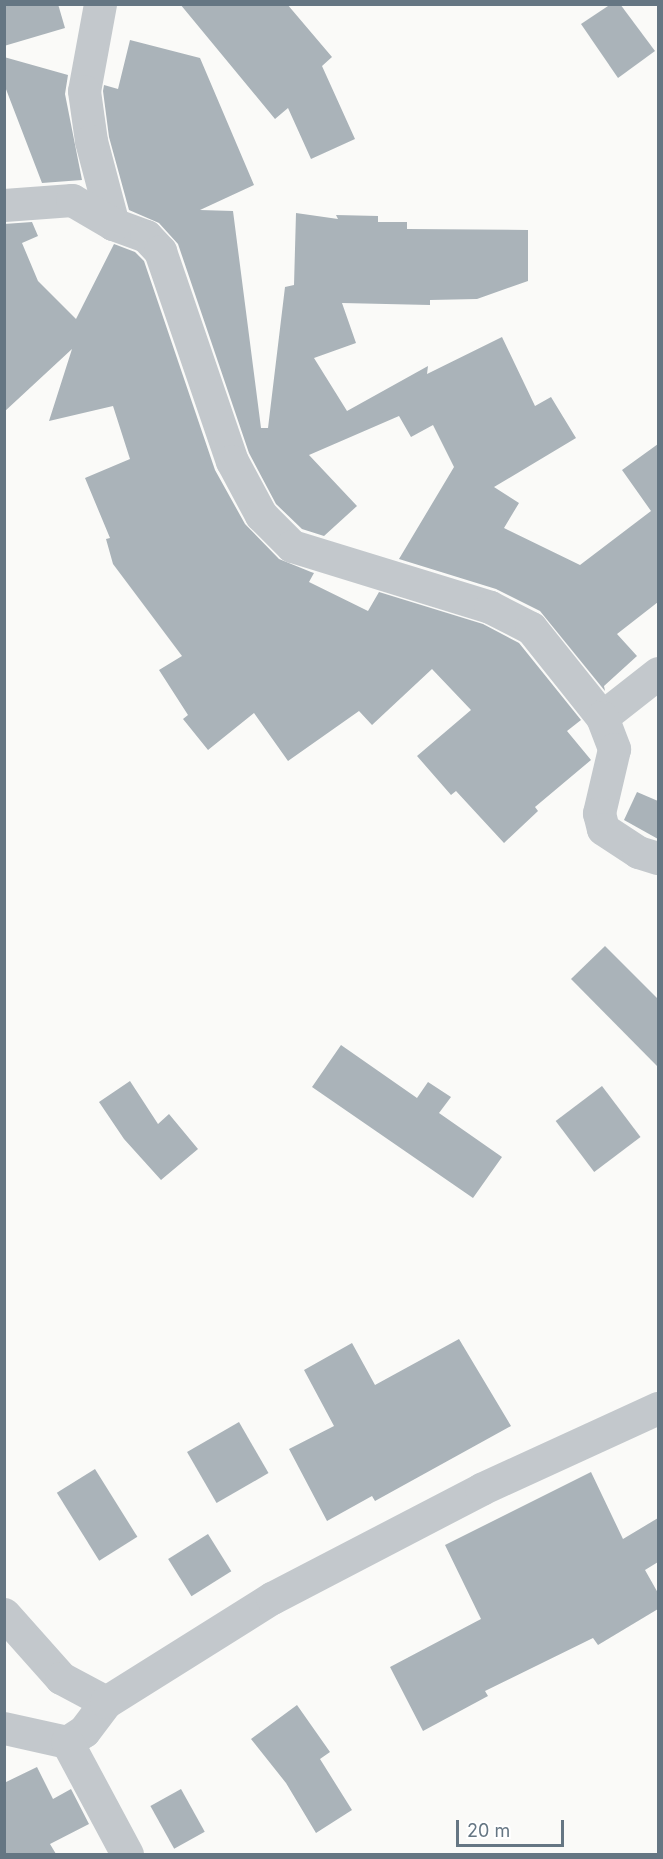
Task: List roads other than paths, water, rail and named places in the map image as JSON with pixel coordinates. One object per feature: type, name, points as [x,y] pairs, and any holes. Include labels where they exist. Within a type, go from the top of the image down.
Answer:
[{"type":"street","points":[[100,4],[84,91],[91,141],[113,224]]},
{"type":"street","points":[[4,205],[72,200],[113,224],[146,236],[160,251],[232,461],[261,515],[292,546],[490,607],[531,628],[602,717],[614,749],[599,813],[603,829],[638,852],[658,858]]},
{"type":"street","points":[[602,717],[658,673]]},
{"type":"street","points":[[4,1728],[67,1742],[84,1731],[106,1702],[272,1598],[481,1489],[658,1408]]},
{"type":"street","points":[[4,1614],[61,1678],[106,1702]]},
{"type":"street","points":[[67,1742],[127,1854]]}]
